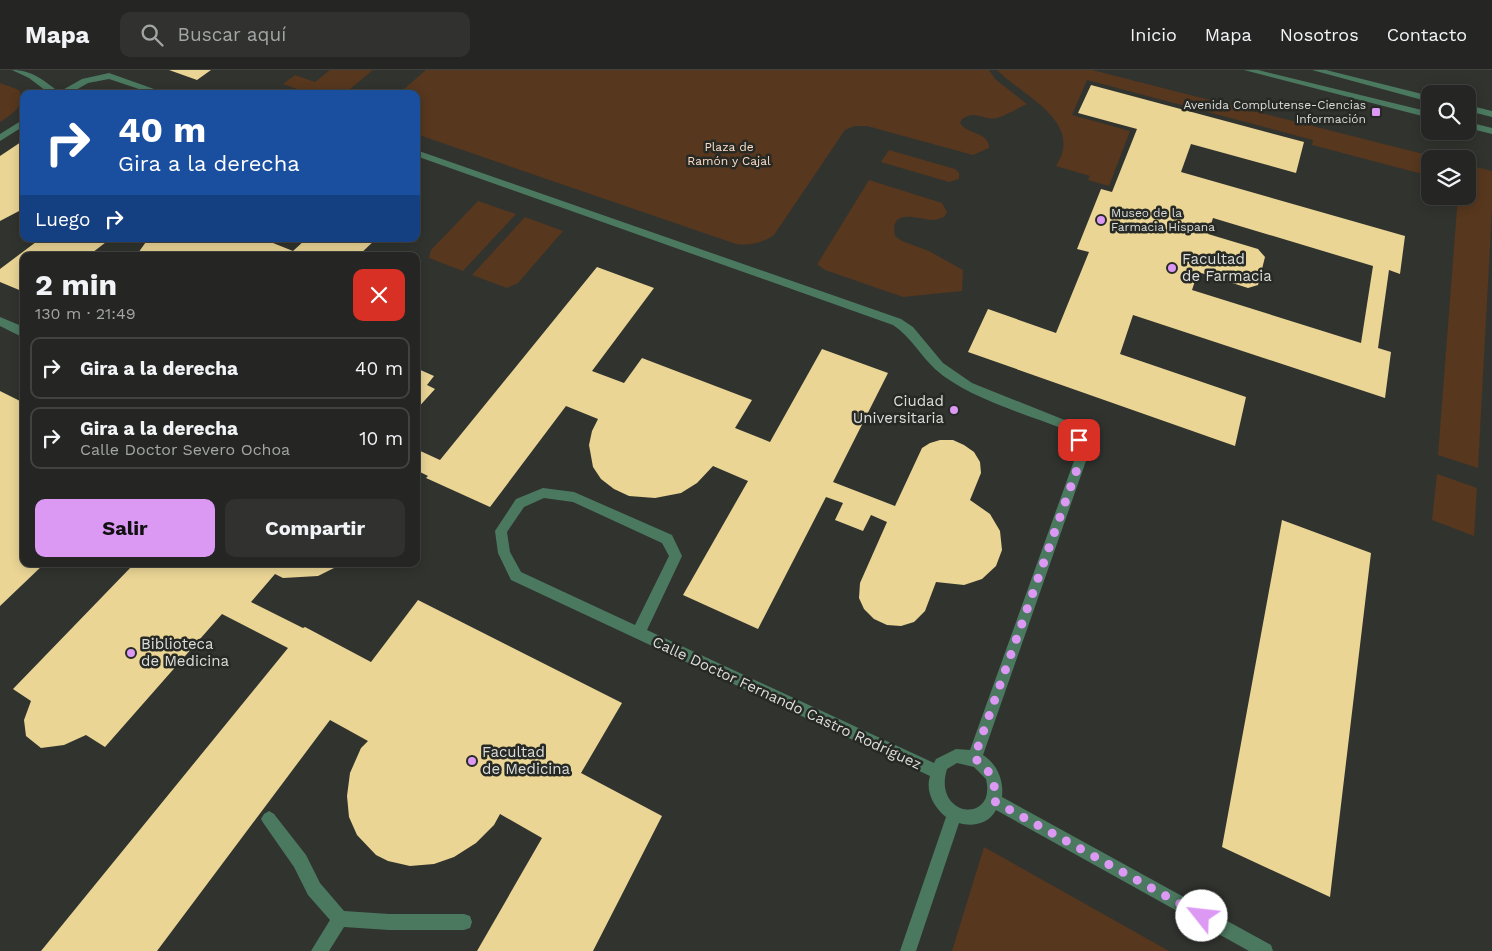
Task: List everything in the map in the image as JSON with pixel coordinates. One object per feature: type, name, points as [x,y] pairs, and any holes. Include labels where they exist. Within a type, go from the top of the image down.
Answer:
[{"type":"street","points":[[16,70],[32,76],[51,90]]},
{"type":"street","points":[[96,70],[152,90]]},
{"type":"street","points":[[1248,70],[1421,113]]},
{"type":"street","points":[[1316,70],[1421,97]]},
{"type":"street","points":[[69,90],[85,81],[109,76]]},
{"type":"street","points":[[1476,110],[1492,114]]},
{"type":"street","points":[[0,138],[20,125]]},
{"type":"street","points":[[1476,127],[1492,131]]},
{"type":"street","points":[[420,154],[897,322],[909,330],[939,366],[968,386],[1068,426],[1079,440],[1081,458],[974,758]]},
{"type":"street","points":[[0,321],[20,329]]},
{"type":"street","name":"Calle Doctor Fernando Castro Rodríguez","points":[[638,634],[676,556],[667,539],[574,497],[543,493],[520,503],[502,531],[504,553],[516,576],[638,634],[705,663],[937,772]]},
{"type":"street","points":[[956,756],[974,758],[983,764],[994,782],[996,792],[994,801],[989,809],[974,818],[954,814],[939,800],[936,791],[937,772],[941,764],[956,756]]},
{"type":"street","points":[[994,801],[1265,951]]},
{"type":"street","points":[[908,951],[954,814]]},
{"type":"street","points":[[269,819],[300,860],[314,889],[340,919],[390,922],[464,922]]},
{"type":"street","points":[[319,951],[340,919]]},
{"type":"green space","points":[[330,70],[373,70],[349,90],[300,90],[283,84],[295,75],[315,82]]},
{"type":"green space","name":"Plaza de Ramón y Cajal","points":[[426,70],[989,70],[995,79],[1027,104],[997,118],[971,115],[962,119],[960,123],[963,127],[982,136],[988,143],[989,148],[973,155],[867,126],[854,126],[845,130],[774,235],[756,243],[741,245],[420,135],[420,90],[403,90]]},
{"type":"green space","points":[[997,70],[1092,70],[1421,153],[1421,174],[1312,145],[1313,140],[1087,80],[1072,115],[1130,131],[1109,186],[1088,180],[1090,176],[1056,166],[1063,150],[1063,136],[1057,123],[1047,111]]},
{"type":"green space","points":[[0,83],[19,90],[20,103],[17,109],[0,122]]},
{"type":"green space","points":[[889,150],[955,169],[959,173],[959,179],[949,182],[881,162]]},
{"type":"green space","points":[[1476,167],[1492,171],[1492,209],[1478,468],[1438,455],[1457,205],[1476,205]]},
{"type":"green space","points":[[869,180],[942,203],[947,212],[944,217],[932,220],[913,217],[901,218],[896,221],[894,227],[895,236],[902,241],[929,251],[963,270],[962,291],[903,297],[825,270],[818,265]]},
{"type":"green space","points":[[478,201],[516,214],[463,271],[429,258],[431,250]]},
{"type":"green space","points":[[525,217],[563,231],[518,283],[507,288],[472,275]]},
{"type":"green space","points":[[1437,474],[1477,488],[1474,536],[1432,520]]},
{"type":"green space","points":[[984,847],[1169,951],[952,951]]},
{"type":"building","points":[[169,70],[211,70],[197,80]]},
{"type":"building","name":"Facultad de Farmacia","points":[[1091,85],[1304,142],[1296,173],[1191,144],[1181,172],[1405,236],[1400,274],[1389,270],[1378,348],[1391,352],[1385,398],[1133,315],[1120,354],[1246,397],[1235,446],[968,352],[988,309],[1056,333],[1089,252],[1077,249],[1101,189],[1112,192],[1137,129],[1078,113]],"holes":[[[1213,218],[1373,266],[1361,343],[1192,290],[1198,272],[1248,288],[1258,285],[1265,257],[1258,249],[1208,234]]]},
{"type":"building","points":[[20,143],[20,211],[0,221],[0,156]]},
{"type":"building","points":[[36,242],[106,242],[93,252],[23,252]]},
{"type":"building","points":[[146,242],[270,242],[293,251],[303,242],[373,242],[362,252],[139,252]]},
{"type":"building","points":[[20,254],[20,290],[0,282],[0,269]]},
{"type":"building","points":[[597,267],[654,288],[592,371],[624,383],[642,358],[752,400],[735,428],[770,442],[822,349],[888,373],[833,482],[895,506],[922,448],[940,440],[953,440],[974,452],[980,462],[981,473],[970,500],[990,514],[1000,531],[1002,550],[996,566],[982,579],[964,585],[936,582],[925,611],[914,622],[901,626],[887,625],[874,619],[864,609],[859,598],[860,583],[887,522],[871,515],[863,531],[835,520],[843,503],[826,497],[758,629],[683,595],[748,481],[713,466],[697,483],[681,493],[655,498],[629,496],[614,489],[601,479],[593,467],[589,445],[592,431],[598,419],[566,406],[490,507],[426,478],[428,476],[420,472],[420,451],[440,460]]},
{"type":"building","points":[[420,370],[434,376],[427,385],[435,389],[420,406]]},
{"type":"building","points":[[0,391],[20,401],[20,567],[41,567],[0,606]]},
{"type":"building","points":[[1282,520],[1371,553],[1330,897],[1222,847]]},
{"type":"building","name":"Facultad de Medicina","points":[[131,567],[336,567],[318,576],[283,578],[275,574],[251,602],[303,628],[305,627],[371,662],[418,600],[622,703],[581,773],[662,816],[593,951],[477,951],[542,838],[500,814],[494,825],[476,843],[454,857],[434,864],[410,866],[388,861],[376,855],[357,835],[349,817],[347,796],[350,773],[361,748],[368,741],[330,720],[157,951],[41,951],[288,648],[222,614],[105,747],[86,735],[64,745],[41,748],[26,736],[24,720],[31,701],[13,689]]},
{"type":"place","name":"Avenida Complutense-Ciencias Información","points":[[1376,112]]},
{"type":"place","name":"Museo de la Farmacia Hispana","points":[[1101,220]]},
{"type":"place","name":"Facultad de Farmacia","points":[[1172,268]]},
{"type":"place","name":"Ciudad Universitaria","points":[[954,410]]},
{"type":"place","name":"Biblioteca de Medicina","points":[[131,653]]},
{"type":"place","name":"Facultad de Medicina","points":[[472,761]]},
{"type":"route","points":[[1079,440],[1081,458],[974,758],[983,764],[994,782],[996,792],[994,801],[1202,916]]}]
